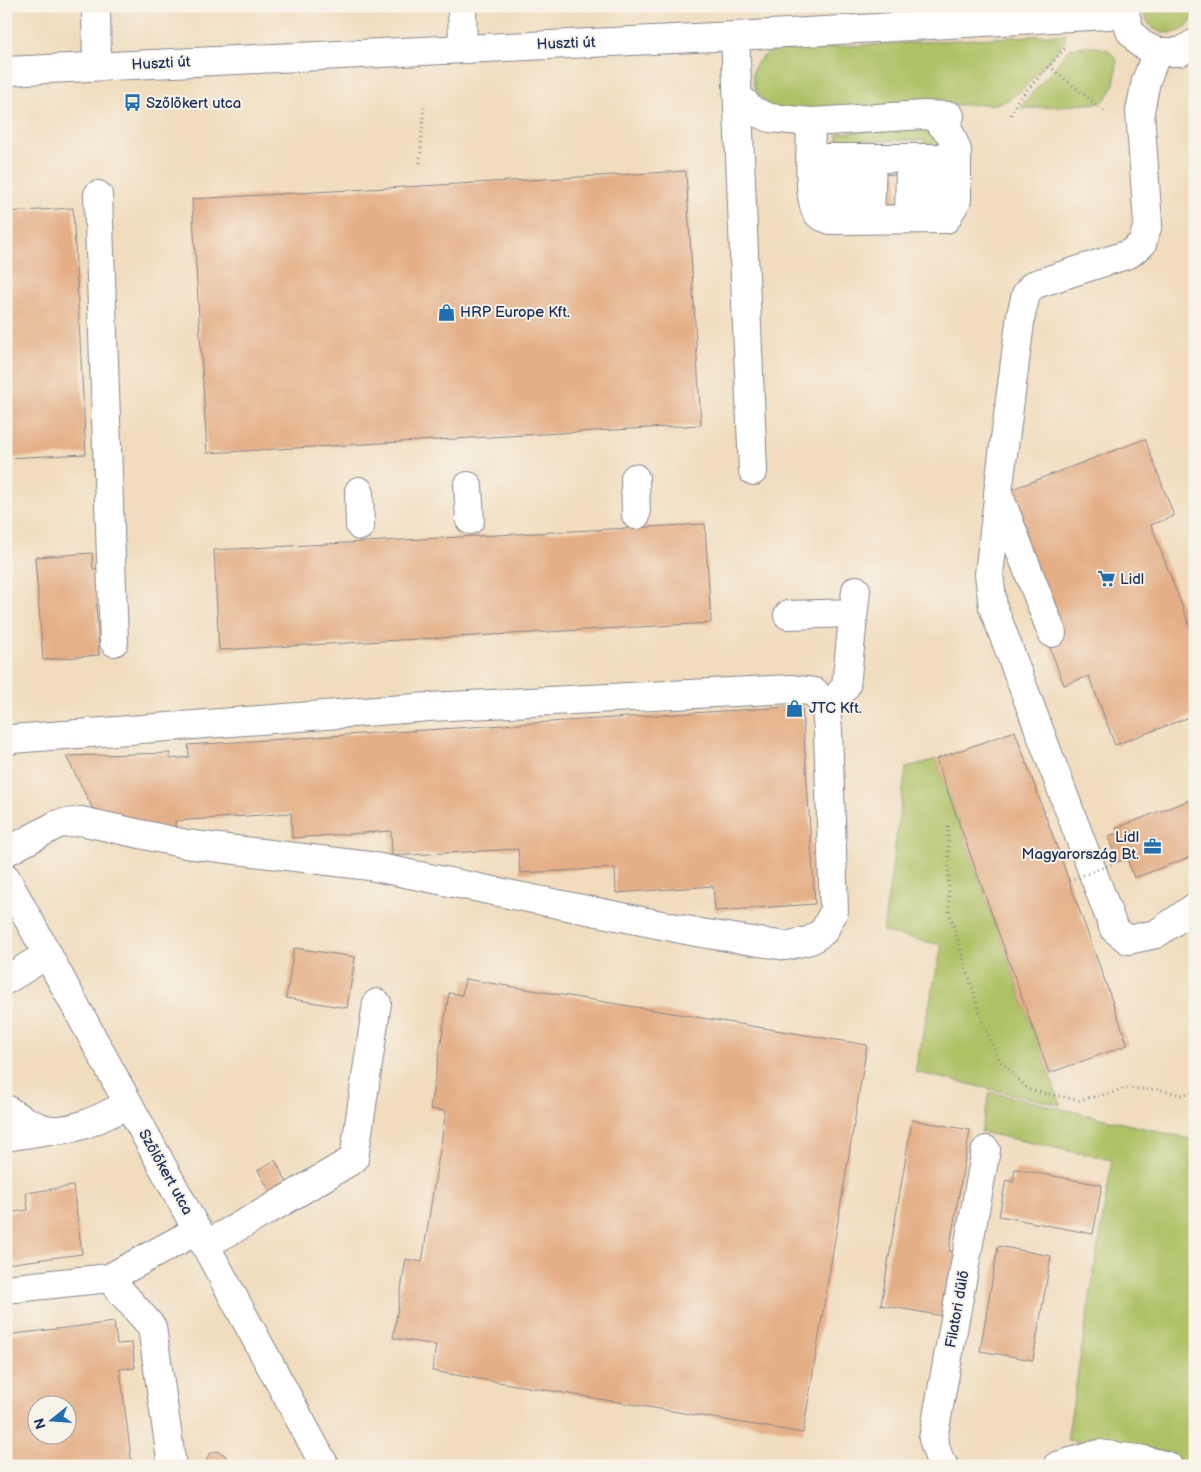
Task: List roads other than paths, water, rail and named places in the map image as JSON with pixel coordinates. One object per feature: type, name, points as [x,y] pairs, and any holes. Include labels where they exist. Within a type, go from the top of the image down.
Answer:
[{"type":"street","points":[[96,6],[97,66]]},
{"type":"street","points":[[462,6],[463,48]]},
{"type":"street","points":[[1126,10],[1130,31],[1142,44],[1157,52],[1180,52],[1195,43]]},
{"type":"street","name":"Huszti út","points":[[6,71],[735,36],[1126,10]]},
{"type":"street","points":[[735,36],[753,472]]},
{"type":"street","points":[[1157,52],[1146,81],[1140,111],[1148,224],[1142,244],[1129,254],[1033,285],[1026,294],[1021,315],[989,574],[993,607],[1114,930],[1128,940],[1156,934],[1195,907]]},
{"type":"street","points":[[738,96],[753,111],[770,118],[812,122],[924,115],[946,116],[957,150],[957,200],[946,219],[822,218],[816,211],[811,196],[841,158]]},
{"type":"street","points":[[812,122],[841,158],[851,219]]},
{"type":"street","points":[[841,158],[957,158]]},
{"type":"street","points":[[920,158],[920,219]]},
{"type":"street","points":[[98,195],[114,642]]},
{"type":"street","points":[[635,478],[636,515]]},
{"type":"street","points":[[468,486],[470,520]]},
{"type":"street","points":[[359,491],[360,526]]},
{"type":"street","points":[[998,493],[1052,633]]},
{"type":"street","points":[[788,616],[854,601],[846,686],[826,710]]},
{"type":"street","points":[[6,742],[12,739],[429,707],[793,689],[815,692],[826,710],[828,730],[834,912],[824,931],[811,940],[786,946],[700,932],[370,866],[186,844],[81,821],[58,824],[6,852]]},
{"type":"street","name":"Szőlőkert utca","points":[[6,878],[325,1466]]},
{"type":"street","points":[[6,980],[48,954]]},
{"type":"street","points":[[6,1289],[109,1278],[270,1209],[354,1159],[377,1003]]},
{"type":"street","points":[[9,1122],[28,1122],[51,1130],[85,1125],[129,1104]]},
{"type":"street","name":"Filatori dűlő","points":[[944,1466],[941,1464],[933,1439],[986,1150]]},
{"type":"street","points":[[109,1278],[152,1327],[172,1466]]},
{"type":"street","points":[[1057,1466],[1099,1454],[1144,1460],[1168,1466]]},
{"type":"place","name":"Szőlőkert utca","points":[[132,103]]},
{"type":"place","name":"HRP Europe Kft.","points":[[446,312]]},
{"type":"place","name":"Lidl","points":[[1106,579]]},
{"type":"place","name":"JTC Kft.","points":[[795,708]]},
{"type":"place","name":"Lidl Magyarország Bt.","points":[[1153,846]]}]
